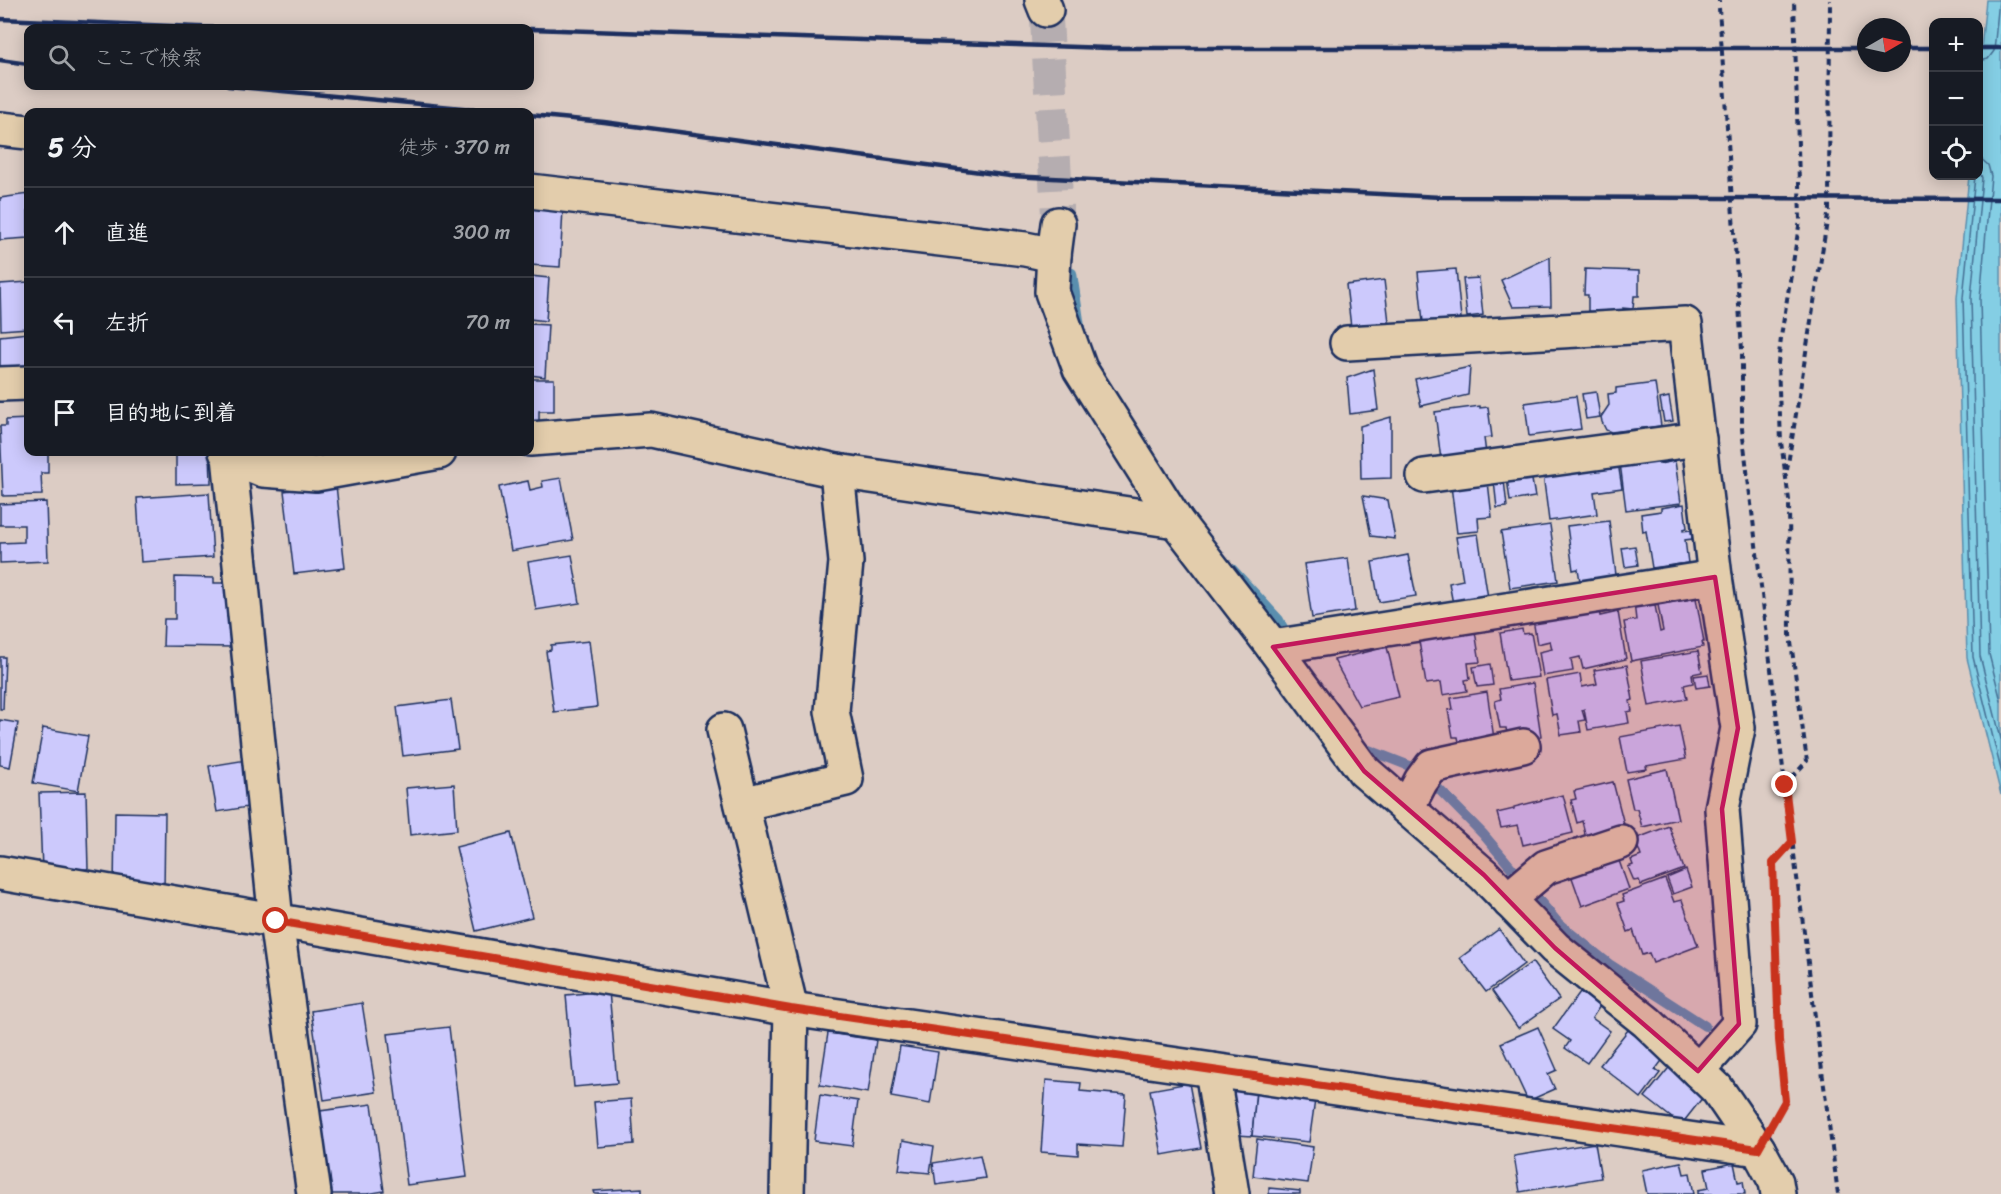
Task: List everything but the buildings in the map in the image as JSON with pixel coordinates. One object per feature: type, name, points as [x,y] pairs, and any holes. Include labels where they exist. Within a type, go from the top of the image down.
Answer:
[{"type":"street","points":[[0,129],[24,132]]},
{"type":"street","points":[[534,191],[1025,249],[1056,239],[1052,292],[1080,369],[1176,521],[1364,771],[1420,785],[1523,746]]},
{"type":"street","points":[[1347,343],[1685,324],[1715,577],[1738,728],[1722,809],[1739,1024],[1698,1071]]},
{"type":"street","points":[[0,384],[24,383]]},
{"type":"street","points":[[534,439],[651,430],[837,471],[1176,521]]},
{"type":"street","points":[[1424,476],[1699,439]]},
{"type":"street","points":[[227,456],[276,921],[314,1194]]},
{"type":"street","points":[[232,456],[263,470],[316,474],[417,456]]},
{"type":"street","points":[[742,804],[846,779],[831,711],[846,562],[837,471]]},
{"type":"street","points":[[1273,647],[1715,577]]},
{"type":"street","points":[[724,730],[791,1009],[787,1194]]},
{"type":"street","points":[[1420,785],[1484,875],[1521,890],[1555,948],[1647,1022],[1717,1089],[1758,1149],[1776,1182],[1778,1194]]},
{"type":"street","points":[[1521,890],[1546,867],[1621,842]]},
{"type":"street","points":[[0,873],[791,1009],[1758,1149]]},
{"type":"street","points":[[1212,1070],[1232,1194]]},
{"type":"path","points":[[1785,785],[1807,761],[1790,634],[1790,500],[1781,442],[1778,363],[1800,220],[1794,0]]},
{"type":"path","points":[[1786,474],[1829,209],[1830,0]]},
{"type":"path","points":[[1719,8],[1742,351],[1742,429],[1792,842],[1838,1194]]},
{"type":"path","points":[[1758,1149],[1785,1101],[1779,1040],[1773,863],[1792,842]]},
{"type":"highlighted area","points":[[1715,577],[1738,728],[1722,809],[1739,1024],[1698,1071],[1555,948],[1484,875],[1364,771],[1273,647]]},
{"type":"water","points":[[1986,0],[2001,0],[2001,795],[1967,658],[1957,298],[1969,180],[1983,180],[1983,29]]},
{"type":"waterway","points":[[1072,273],[1080,327]]},
{"type":"waterway","points":[[1232,569],[1279,620],[1290,641]]},
{"type":"waterway","points":[[1359,744],[1366,749],[1420,770],[1483,834],[1559,924],[1609,964],[1705,1026]]},
{"type":"tunnel","points":[[1046,10],[1058,224]]},
{"type":"railway","points":[[0,19],[124,24]]},
{"type":"railway","points":[[534,29],[1108,48],[1857,48]]},
{"type":"railway","points":[[1911,48],[1929,48]]},
{"type":"railway","points":[[1983,48],[2001,48]]},
{"type":"railway","points":[[0,60],[24,63]]},
{"type":"railway","points":[[271,90],[462,108]]},
{"type":"railway","points":[[534,115],[604,122],[1010,176],[1441,197],[2001,199]]},
{"type":"route","points":[[276,921],[791,1009],[1758,1149],[1785,1101],[1779,1040],[1773,863],[1792,842],[1785,785]]}]
